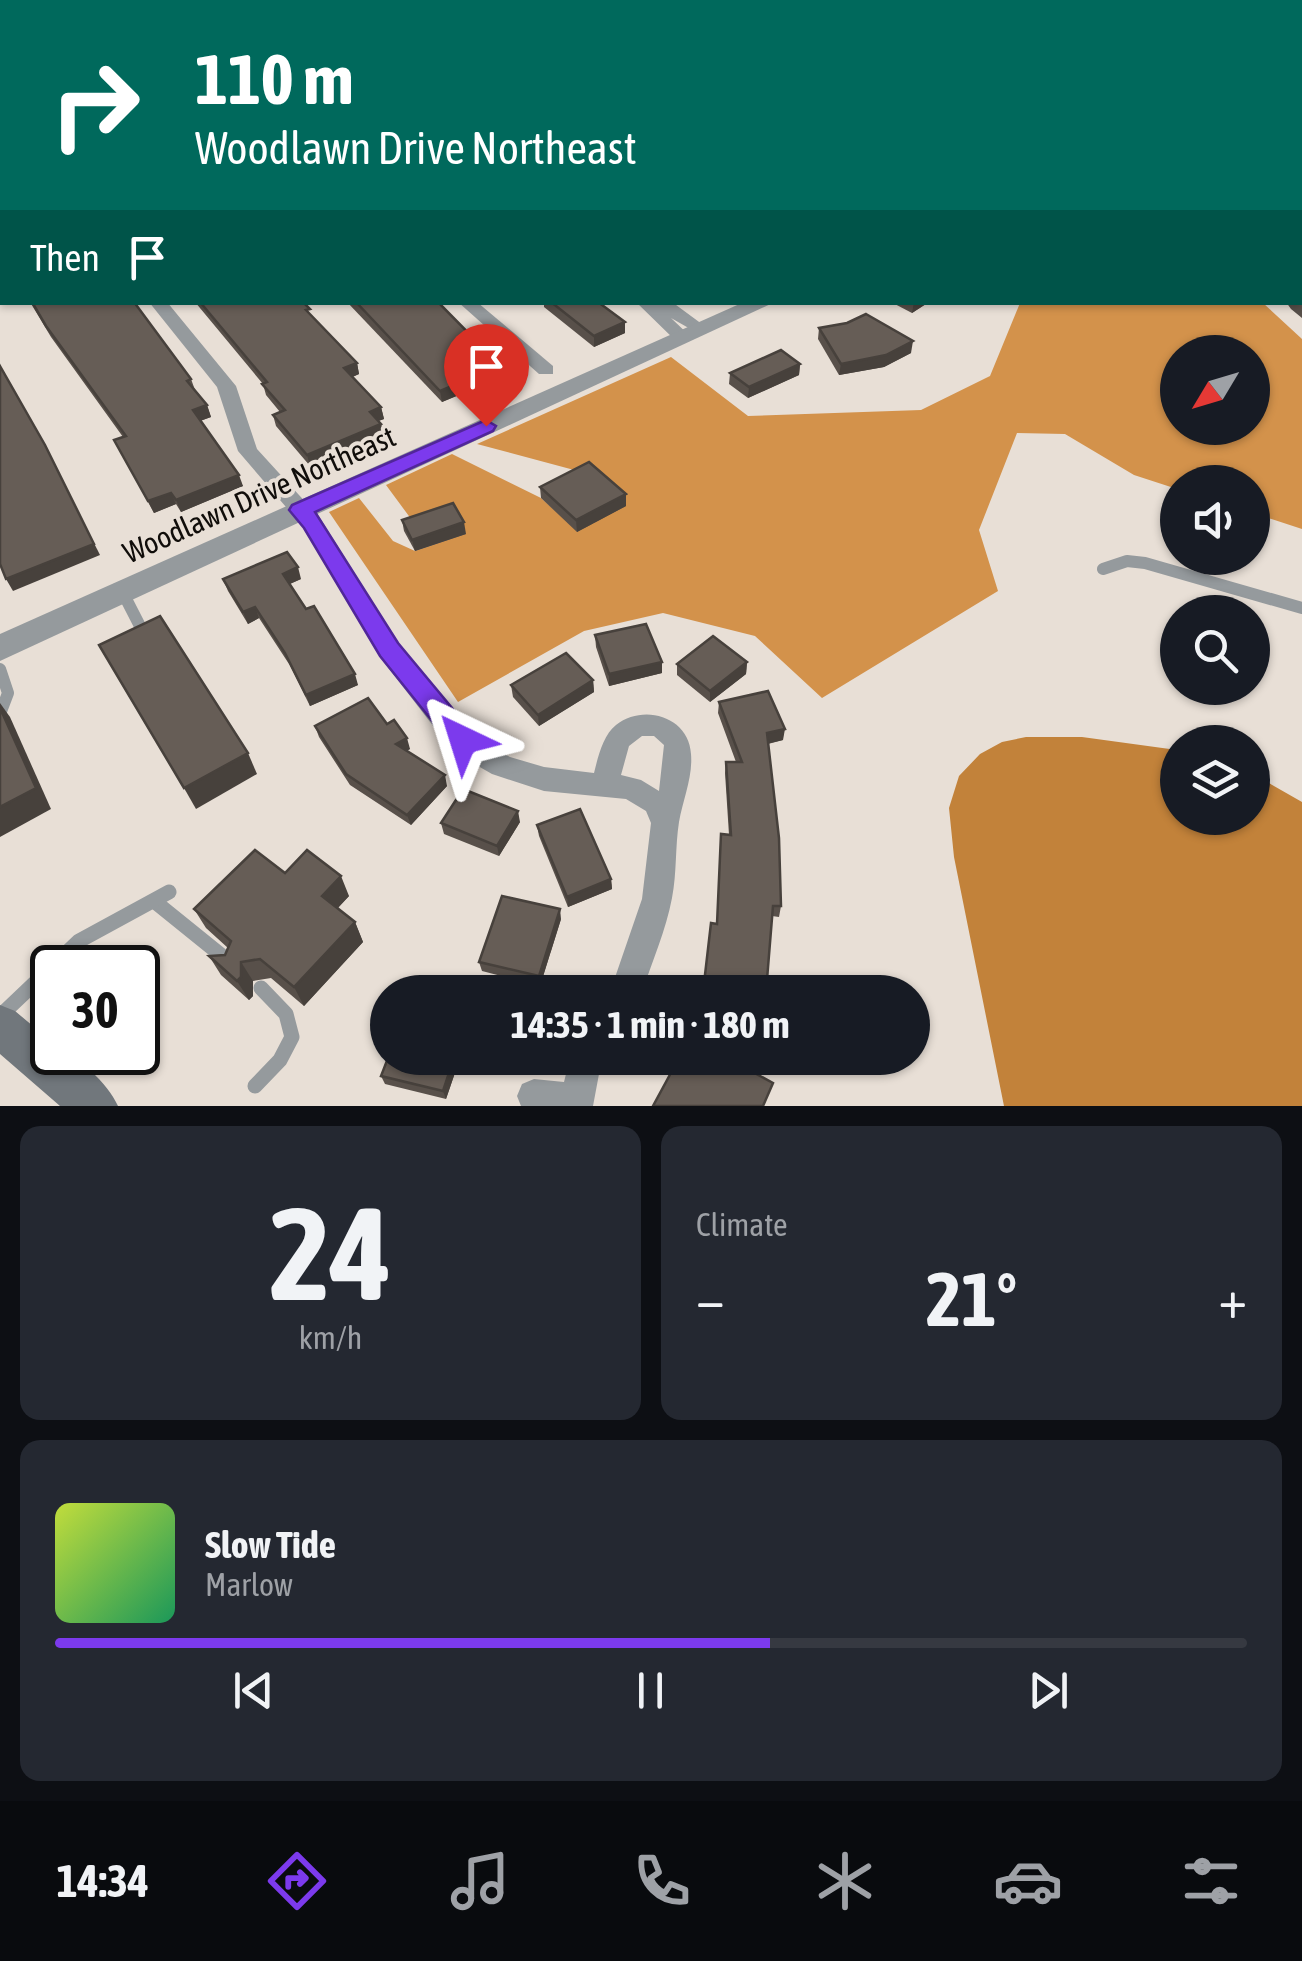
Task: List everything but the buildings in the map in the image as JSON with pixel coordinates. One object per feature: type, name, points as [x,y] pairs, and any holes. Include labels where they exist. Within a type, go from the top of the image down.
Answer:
[{"type":"main road","points":[[0,1026],[95,1106]]},
{"type":"street","points":[[159,305],[226,386],[241,440],[280,491],[312,522],[389,650],[463,740],[480,754],[521,773],[544,779],[604,783],[644,795],[656,803],[665,823]]},
{"type":"street","points":[[470,305],[546,370]]},
{"type":"street","points":[[648,305],[692,334]]},
{"type":"street","points":[[663,305],[692,334]]},
{"type":"street","name":"Woodlawn Drive Northeast","points":[[0,648],[757,305]]},
{"type":"street","points":[[604,783],[615,749],[628,730],[644,724],[668,731],[677,743],[656,899],[631,975]]},
{"type":"street","points":[[534,1096],[576,1103],[582,1075]]},
{"type":"lane","points":[[1102,569],[1126,560],[1145,563],[1302,608]]},
{"type":"lane","points":[[122,591],[143,632]]},
{"type":"lane","points":[[0,669],[8,694],[0,714]]},
{"type":"lane","points":[[0,1016],[79,941],[162,896],[232,964]]},
{"type":"lane","points":[[254,1086],[274,1069],[292,1036],[292,1021],[286,1008],[261,988]]},
{"type":"shaded area","points":[[1019,305],[1265,305],[1302,339],[1302,529],[1270,519],[1270,465],[1160,465],[1160,483],[1134,475],[1065,434],[1017,433],[979,530],[998,591],[822,698],[755,636],[663,613],[584,631],[458,702],[329,512],[359,498],[393,541],[415,551],[465,534],[417,527],[386,485],[452,454],[541,498],[578,531],[626,505],[589,474],[477,444],[671,357],[748,416],[921,410],[990,376]]},
{"type":"shaded area","points":[[1026,737],[1082,737],[1160,748],[1160,835],[1270,835],[1270,784],[1302,802],[1302,1106],[1004,1106],[954,857],[949,808],[959,776],[980,754],[1002,742]]},
{"type":"route","points":[[463,740],[389,650],[312,522],[300,510],[486,426]]}]
